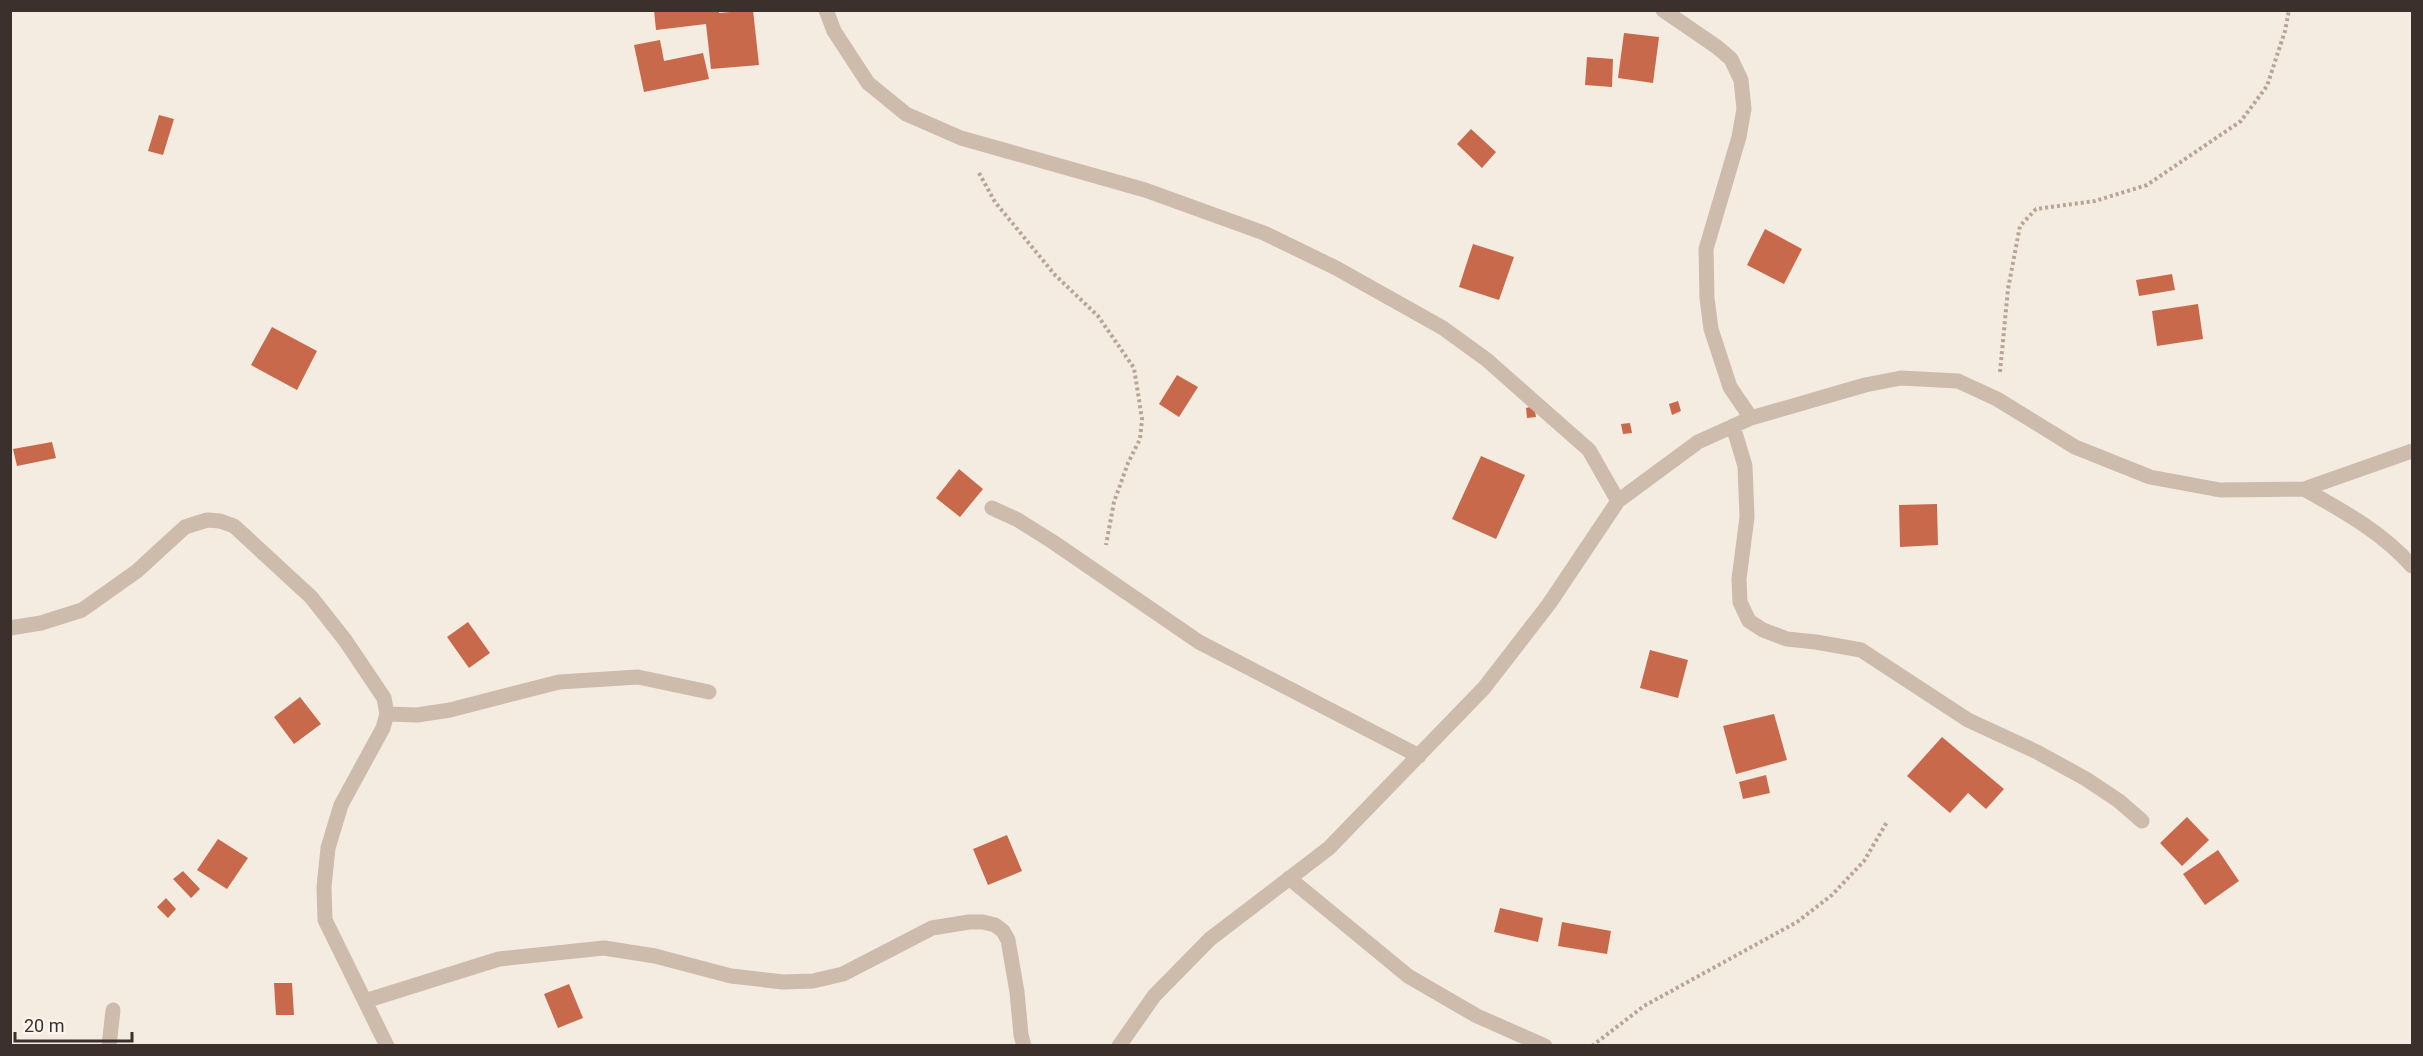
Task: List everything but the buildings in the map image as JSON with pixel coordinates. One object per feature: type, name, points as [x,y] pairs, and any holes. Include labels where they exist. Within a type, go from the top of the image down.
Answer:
[{"type":"street","points":[[826,10],[834,31],[868,83],[906,114],[961,138],[1145,190],[1264,233],[1336,268],[1443,328],[1487,360],[1589,450],[1618,501]]},
{"type":"street","points":[[1663,10],[1731,59],[1741,80],[1744,109],[1739,137],[1706,249],[1707,298],[1711,329],[1730,387],[1751,418]]},
{"type":"street","points":[[1119,1046],[1154,996],[1210,939],[1329,848],[1484,688],[1549,604],[1618,501],[1698,442],[1751,418],[1864,385],[1901,378],[1958,381],[1997,399],[2075,447],[2150,477],[2220,490],[2304,489],[2412,451]]},
{"type":"street","points":[[1733,426],[1745,466],[1747,517],[1739,579],[1740,602],[1749,621],[1762,630],[1787,639],[1861,650],[1968,720],[2037,752],[2086,779],[2119,801],[2142,821]]},
{"type":"street","points":[[2304,489],[2358,520],[2397,549],[2412,566]]},
{"type":"street","points":[[992,508],[1018,520],[1199,642],[1419,756]]},
{"type":"street","points":[[10,628],[82,610],[137,571],[185,527],[207,520],[220,521],[234,526],[311,597],[345,640],[384,698],[387,714],[383,728],[341,805],[328,848],[324,887],[325,920],[387,1046]]},
{"type":"street","points":[[387,714],[417,715],[450,710],[559,682],[638,677],[709,692]]},
{"type":"street","points":[[1290,878],[1408,976],[1477,1016],[1545,1046]]},
{"type":"street","points":[[365,1001],[499,959],[604,948],[655,956],[731,976],[783,982],[813,981],[843,974],[932,928],[983,922],[995,925],[1003,931],[1008,940],[1024,1046]]},
{"type":"street","points":[[109,1046],[113,1010]]},
{"type":"path","points":[[1997,399],[2008,289],[2020,226],[2036,209],[2095,201],[2147,185],[2241,121],[2267,86],[2285,31],[2289,10]]},
{"type":"path","points":[[961,138],[995,202],[1055,275],[1098,316],[1134,368],[1142,419],[1140,439],[1114,502],[1102,575]]},
{"type":"path","points":[[1592,1046],[1644,1006],[1806,916],[1832,895],[1864,861],[1887,822]]}]
